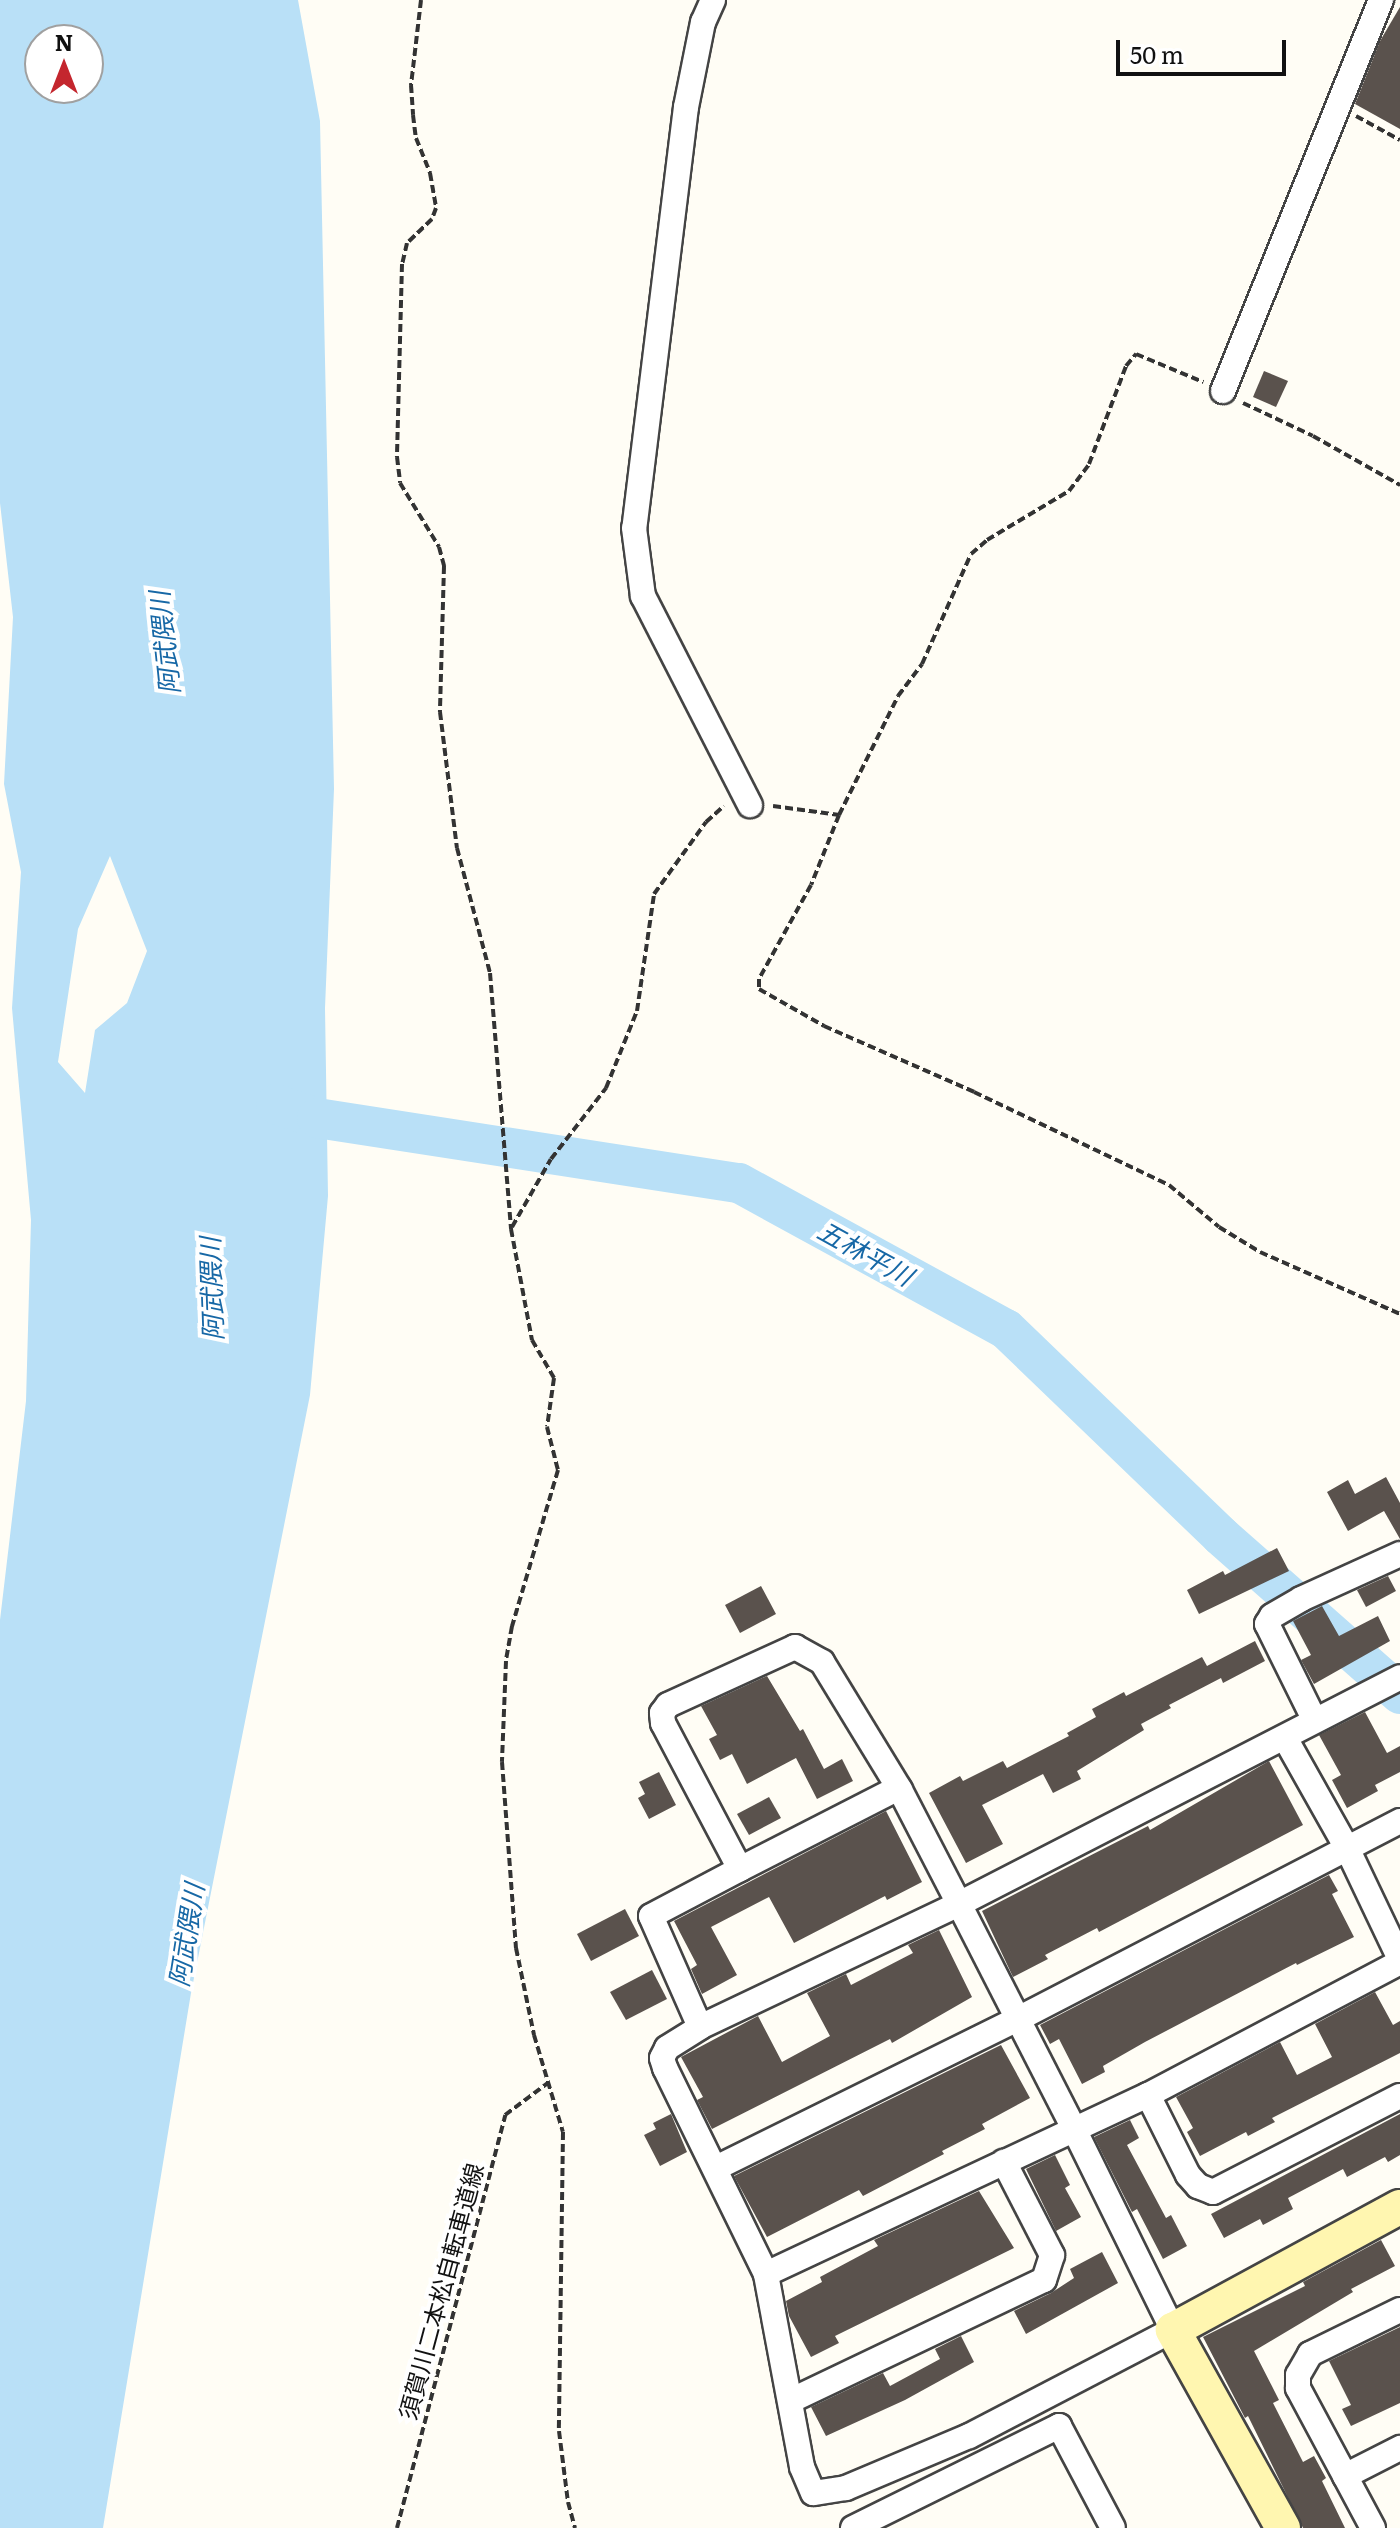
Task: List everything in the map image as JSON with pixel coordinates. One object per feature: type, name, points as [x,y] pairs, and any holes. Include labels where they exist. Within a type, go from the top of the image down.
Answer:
[{"type":"street","points":[[713,0],[703,22],[686,107],[634,528],[643,596],[750,805]]},
{"type":"street","points":[[1223,391],[1381,0]]},
{"type":"street","points":[[1314,1719],[1267,1624],[1272,1616],[1301,1599],[1400,1554]]},
{"type":"street","points":[[740,1869],[663,1723],[662,1713],[668,1705],[795,1647],[822,1662],[898,1788],[1074,2129],[1173,2330],[1283,2528]]},
{"type":"street","points":[[1400,1677],[959,1904],[700,2027],[667,2048],[662,2058],[766,2274],[805,2480],[813,2493],[835,2492],[969,2436],[1400,2207]]},
{"type":"street","points":[[766,2274],[1148,2095],[1400,1960],[1347,1848],[1285,1738]]},
{"type":"street","points":[[700,2027],[651,1916],[898,1788]]},
{"type":"street","points":[[716,2168],[1018,2019],[1400,1821]]},
{"type":"street","points":[[1148,2095],[1188,2175],[1198,2186],[1213,2192],[1400,2096]]},
{"type":"street","points":[[792,2400],[1044,2280],[1052,2255],[1004,2162]]},
{"type":"street","points":[[1373,2528],[1298,2388],[1298,2375],[1310,2354],[1400,2310]]},
{"type":"street","points":[[853,2528],[1059,2426],[1113,2528]]},
{"type":"street","points":[[1345,2476],[1400,2448]]},
{"type":"path","points":[[421,0],[411,85],[413,115],[416,138],[430,173],[436,208],[432,219],[407,243],[402,264],[397,457],[400,483],[439,547],[444,566],[440,712],[457,848],[490,973],[511,1229],[532,1340],[554,1378],[547,1427],[558,1470],[512,1626],[506,1661],[502,1762],[516,1948],[534,2035],[563,2132],[559,2431],[568,2502],[575,2528]]},
{"type":"path","points":[[1337,105],[1400,140]]},
{"type":"path","points":[[1400,485],[1223,391],[1136,354],[1126,366],[1089,464],[1069,491],[987,540],[971,554],[922,664],[907,679],[839,815],[811,885],[759,979],[759,989],[824,1026],[974,1092],[1169,1185],[1219,1227],[1260,1252],[1400,1314]]},
{"type":"path","points":[[511,1229],[551,1159],[606,1088],[637,1011],[654,894],[706,822],[723,806],[750,805],[839,815]]},
{"type":"path","name":"須賀川二本松自転車道線","points":[[397,2528],[505,2115],[548,2083]]},
{"type":"water","name":"阿武隈川","points":[[0,0],[298,0],[320,121],[334,789],[325,1008],[328,1196],[310,1395],[191,1993],[103,2528],[0,2528],[0,1620],[26,1401],[31,1220],[12,1008],[21,872],[4,784],[13,617],[0,503]],"holes":[[[110,856],[147,951],[127,1003],[95,1030],[85,1093],[58,1062],[78,929]]]},
{"type":"building","points":[[1400,7],[1400,129],[1355,104],[1380,41]]},
{"type":"building","points":[[1264,371],[1288,381],[1276,407],[1253,397]]},
{"type":"building","points":[[1386,1477],[1400,1503],[1400,1539],[1384,1511],[1348,1531],[1327,1492],[1348,1480],[1355,1494]]},
{"type":"building","points":[[1277,1548],[1289,1571],[1199,1614],[1187,1590],[1223,1571],[1225,1575]]},
{"type":"building","points":[[1388,1576],[1396,1591],[1366,1607],[1357,1590]]},
{"type":"building","points":[[761,1586],[776,1614],[740,1633],[725,1605]]},
{"type":"building","points":[[1322,1606],[1339,1636],[1378,1616],[1390,1641],[1314,1684],[1301,1660],[1311,1655],[1293,1621]]},
{"type":"building","points":[[1255,1641],[1265,1661],[1223,1683],[1221,1678],[1169,1705],[1171,1708],[1141,1724],[1144,1730],[1077,1771],[1081,1779],[1053,1793],[1043,1774],[982,1805],[1003,1844],[966,1863],[929,1793],[960,1776],[963,1781],[1003,1761],[1007,1768],[1069,1736],[1067,1733],[1096,1717],[1092,1709],[1124,1692],[1126,1696],[1202,1657],[1207,1666]]},
{"type":"building","points":[[767,1676],[800,1731],[803,1729],[824,1769],[842,1759],[853,1781],[817,1799],[796,1758],[747,1784],[732,1754],[720,1760],[709,1739],[717,1735],[701,1706]]},
{"type":"building","points":[[1365,1712],[1387,1753],[1400,1746],[1400,1772],[1375,1785],[1378,1791],[1347,1808],[1332,1780],[1341,1775],[1319,1735]]},
{"type":"building","points":[[1269,1761],[1303,1825],[1099,1932],[1097,1928],[1045,1955],[1048,1959],[1013,1977],[982,1911],[1148,1826],[1150,1830]]},
{"type":"building","points":[[659,1772],[676,1805],[649,1819],[638,1798],[645,1794],[639,1782]]},
{"type":"building","points":[[769,1797],[781,1818],[749,1835],[737,1814]]},
{"type":"building","points":[[886,1811],[922,1882],[887,1900],[885,1896],[794,1943],[769,1897],[711,1927],[737,1975],[702,1994],[691,1969],[697,1965],[674,1921]]},
{"type":"building","points":[[1329,1875],[1338,1891],[1332,1894],[1354,1937],[1296,1963],[1145,2042],[1103,2066],[1105,2072],[1082,2084],[1059,2039],[1050,2044],[1040,2025]]},
{"type":"building","points":[[625,1909],[639,1936],[591,1961],[577,1934]]},
{"type":"building","points":[[939,1930],[972,1997],[892,2043],[890,2039],[712,2129],[697,2100],[703,2097],[681,2057],[758,2016],[782,2062],[830,2036],[807,1993],[846,1974],[851,1985],[913,1953],[908,1945]]},
{"type":"building","points":[[652,1970],[667,1999],[626,2020],[610,1992]]},
{"type":"building","points":[[1375,1992],[1393,2025],[1400,2021],[1400,2053],[1272,2118],[1275,2122],[1248,2136],[1246,2132],[1200,2156],[1187,2132],[1193,2128],[1176,2097],[1280,2042],[1297,2075],[1332,2057],[1315,2024]]},
{"type":"building","points":[[1001,2045],[1030,2098],[982,2124],[985,2129],[942,2151],[944,2154],[863,2196],[859,2190],[767,2237],[734,2176]]},
{"type":"building","points":[[671,2114],[687,2152],[660,2166],[644,2135],[656,2129],[653,2123]]},
{"type":"building","points":[[1400,2114],[1400,2155],[1388,2162],[1385,2157],[1347,2177],[1343,2169],[1288,2198],[1293,2209],[1263,2225],[1260,2219],[1224,2238],[1211,2214]]},
{"type":"building","points":[[1130,2120],[1139,2138],[1127,2145],[1166,2218],[1171,2215],[1187,2246],[1163,2259],[1137,2209],[1132,2212],[1094,2137]]},
{"type":"building","points":[[1055,2155],[1070,2185],[1065,2188],[1081,2217],[1056,2231],[1026,2169]]},
{"type":"building","points":[[979,2191],[1014,2248],[835,2336],[839,2343],[811,2357],[789,2316],[786,2301],[822,2282],[820,2277],[878,2246],[874,2240]]},
{"type":"building","points":[[1381,2240],[1395,2266],[1351,2289],[1353,2292],[1254,2351],[1279,2400],[1273,2403],[1303,2462],[1314,2456],[1326,2478],[1322,2481],[1345,2528],[1303,2528],[1248,2416],[1245,2418],[1203,2337],[1305,2286],[1303,2282]]},
{"type":"building","points":[[1102,2252],[1118,2283],[1026,2334],[1014,2311],[1074,2278],[1070,2269]]},
{"type":"building","points":[[1400,2327],[1400,2403],[1351,2426],[1342,2409],[1351,2405],[1329,2361]]},
{"type":"building","points":[[961,2336],[974,2362],[905,2400],[826,2436],[811,2407],[883,2373],[890,2386],[940,2359],[935,2349]]},
{"type":"waterway","name":"五林平川","points":[[276,1104],[317,1118],[739,1183],[1006,1329],[1221,1536],[1400,1694]]}]
